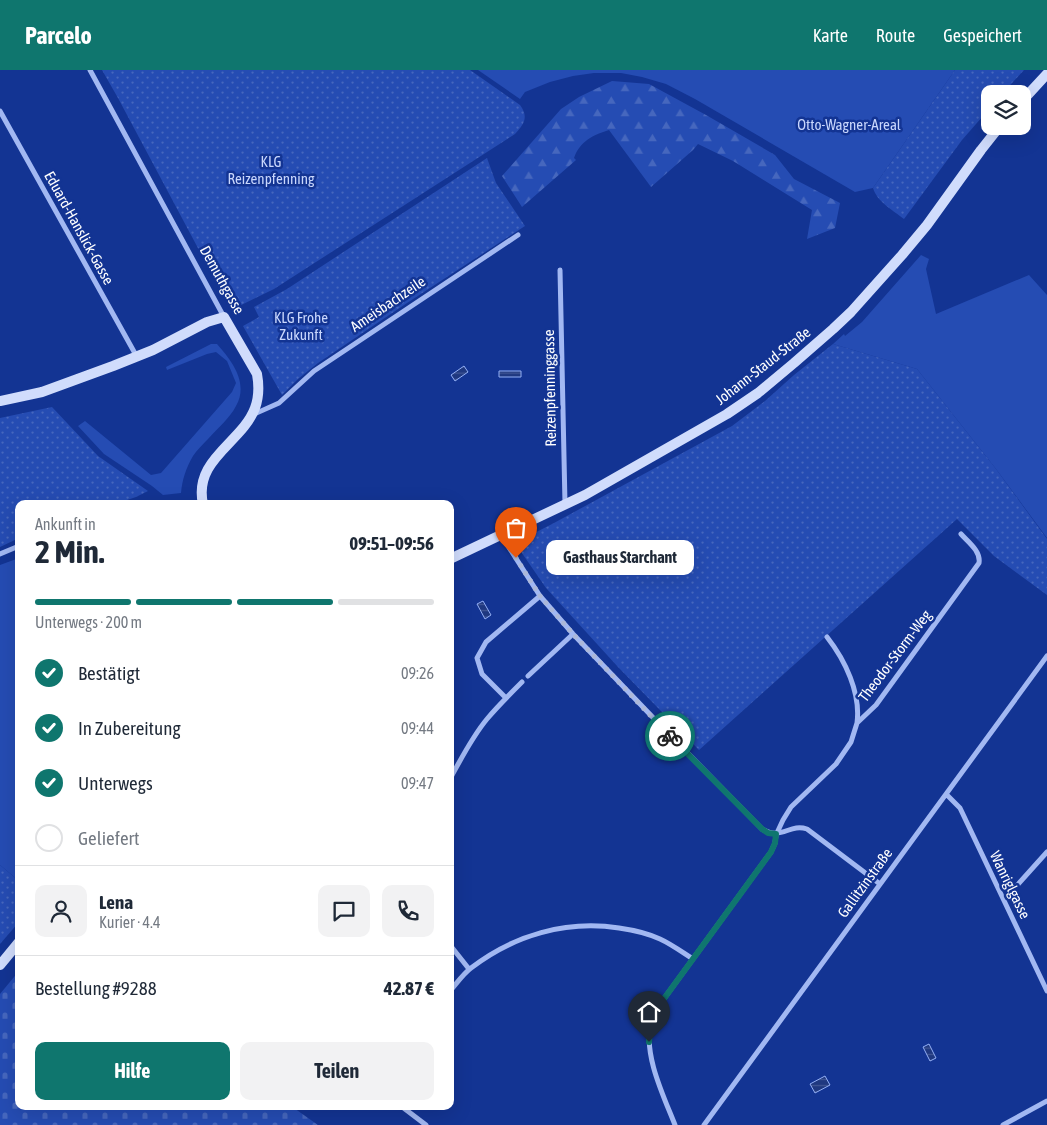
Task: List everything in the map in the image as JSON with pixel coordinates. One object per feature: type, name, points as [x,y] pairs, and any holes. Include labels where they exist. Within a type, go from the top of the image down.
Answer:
[{"type":"street","name":"Demuthgasse","points":[[90,70],[257,374],[259,383],[258,398],[252,416],[240,432],[217,456],[207,471],[203,489],[203,500]]},
{"type":"street","points":[[1031,91],[1047,74]]},
{"type":"street","name":"Eduard-Hanslick-Gasse","points":[[0,111],[137,357]]},
{"type":"street","name":"Johann-Staud-Straße","points":[[454,557],[585,496],[743,404],[794,364],[845,317],[902,255],[993,135]]},
{"type":"street","name":"Ameisbachzeile","points":[[252,416],[278,403],[314,371],[518,235]]},
{"type":"street","name":"Reizenpfenninggasse","points":[[560,270],[565,505]]},
{"type":"street","points":[[0,401],[42,392],[137,357],[207,322],[224,317]]},
{"type":"street","name":"Theodor-Storm-Weg","points":[[675,1125],[651,1058],[650,1026],[655,1013],[771,852],[782,820],[791,807],[843,755],[857,723],[876,705],[979,563],[978,553],[961,534]]},
{"type":"street","points":[[501,535],[540,596],[573,634],[762,829],[768,833],[776,834],[800,827],[807,829],[880,884]]},
{"type":"street","points":[[0,554],[15,548]]},
{"type":"street","points":[[506,698],[482,674],[477,658],[486,642],[540,596]]},
{"type":"street","points":[[528,676],[573,634]]},
{"type":"street","points":[[827,637],[835,648],[852,682],[859,712],[857,723]]},
{"type":"street","name":"Gallitzinstraße","points":[[704,1125],[1047,656]]},
{"type":"street","points":[[454,772],[469,744],[486,720],[522,682]]},
{"type":"street","name":"Wanriglgasse","points":[[946,794],[960,808],[1047,991]]},
{"type":"street","points":[[1004,900],[1047,852]]},
{"type":"street","points":[[454,986],[470,969],[505,946],[546,931],[566,927],[589,925],[647,934],[660,939],[693,959]]},
{"type":"street","points":[[0,964],[15,947]]},
{"type":"street","points":[[454,950],[470,969]]},
{"type":"street","points":[[1003,1125],[1047,1100]]},
{"type":"street","points":[[406,1110],[426,1125]]},
{"type":"green space","name":"KLG Reizenpfenning","points":[[102,70],[470,70],[520,105],[525,117],[523,124],[515,134],[274,289],[231,310]]},
{"type":"green space","name":"Otto-Wagner-Areal","points":[[478,70],[955,70],[873,188],[855,192],[666,84],[621,73],[594,73],[550,82],[525,92],[520,99]]},
{"type":"green space","points":[[955,70],[1024,70],[1010,85],[981,85],[981,118],[962,140],[904,219],[878,198],[873,188]]},
{"type":"green space","points":[[612,81],[649,84],[775,155],[794,179],[840,203],[835,228],[807,239],[812,210],[733,161],[698,144],[651,187],[609,130],[583,143],[574,158],[576,160],[522,207],[502,176],[561,109],[579,97]]},
{"type":"green space","name":"KLG Frohe Zukunft","points":[[487,158],[496,183],[525,226],[318,363],[282,395],[243,326],[259,317],[254,307],[287,289]]},
{"type":"green space","points":[[921,255],[929,259],[926,269],[936,314],[1029,275],[1047,295],[1047,538],[996,469],[917,369],[833,344],[862,322]]},
{"type":"green space","points":[[211,344],[217,344],[233,365],[240,381],[240,397],[230,415],[193,456],[182,483],[181,493],[163,495],[104,454],[78,426],[85,421],[151,475],[161,473],[232,392],[236,383],[227,361],[216,352],[167,370],[166,367]]},
{"type":"green space","points":[[833,344],[917,369],[996,469],[1047,539],[1047,595],[994,556],[957,519],[699,750],[618,667],[546,588],[515,543],[732,426]]},
{"type":"green space","points":[[52,407],[98,456],[148,491],[127,500],[15,500],[15,540],[0,547],[0,418]]},
{"type":"green space","points":[[15,559],[15,878],[0,865],[0,565]]},
{"type":"green space","points":[[0,865],[15,878],[15,927],[0,944]]},
{"type":"green space","points":[[15,976],[15,1110],[297,1110],[318,1125],[0,1125],[0,994]]},
{"type":"shaded area","points":[[464,366],[468,372],[455,381],[451,375]]},
{"type":"shaded area","points":[[499,371],[521,371],[521,377],[499,377]]},
{"type":"shaded area","points":[[483,601],[491,615],[485,619],[477,604]]},
{"type":"shaded area","points":[[929,1044],[936,1058],[930,1061],[923,1047]]},
{"type":"shaded area","points":[[825,1076],[830,1085],[815,1093],[810,1084]]},
{"type":"way so far","points":[[516,558],[540,596],[573,634],[670,736]]},
{"type":"place","name":"Gasthaus Starchant","points":[[516,558]]},
{"type":"route","points":[[649,1042],[650,1026],[655,1013],[771,852],[776,834],[768,833],[762,829],[670,736]]}]
